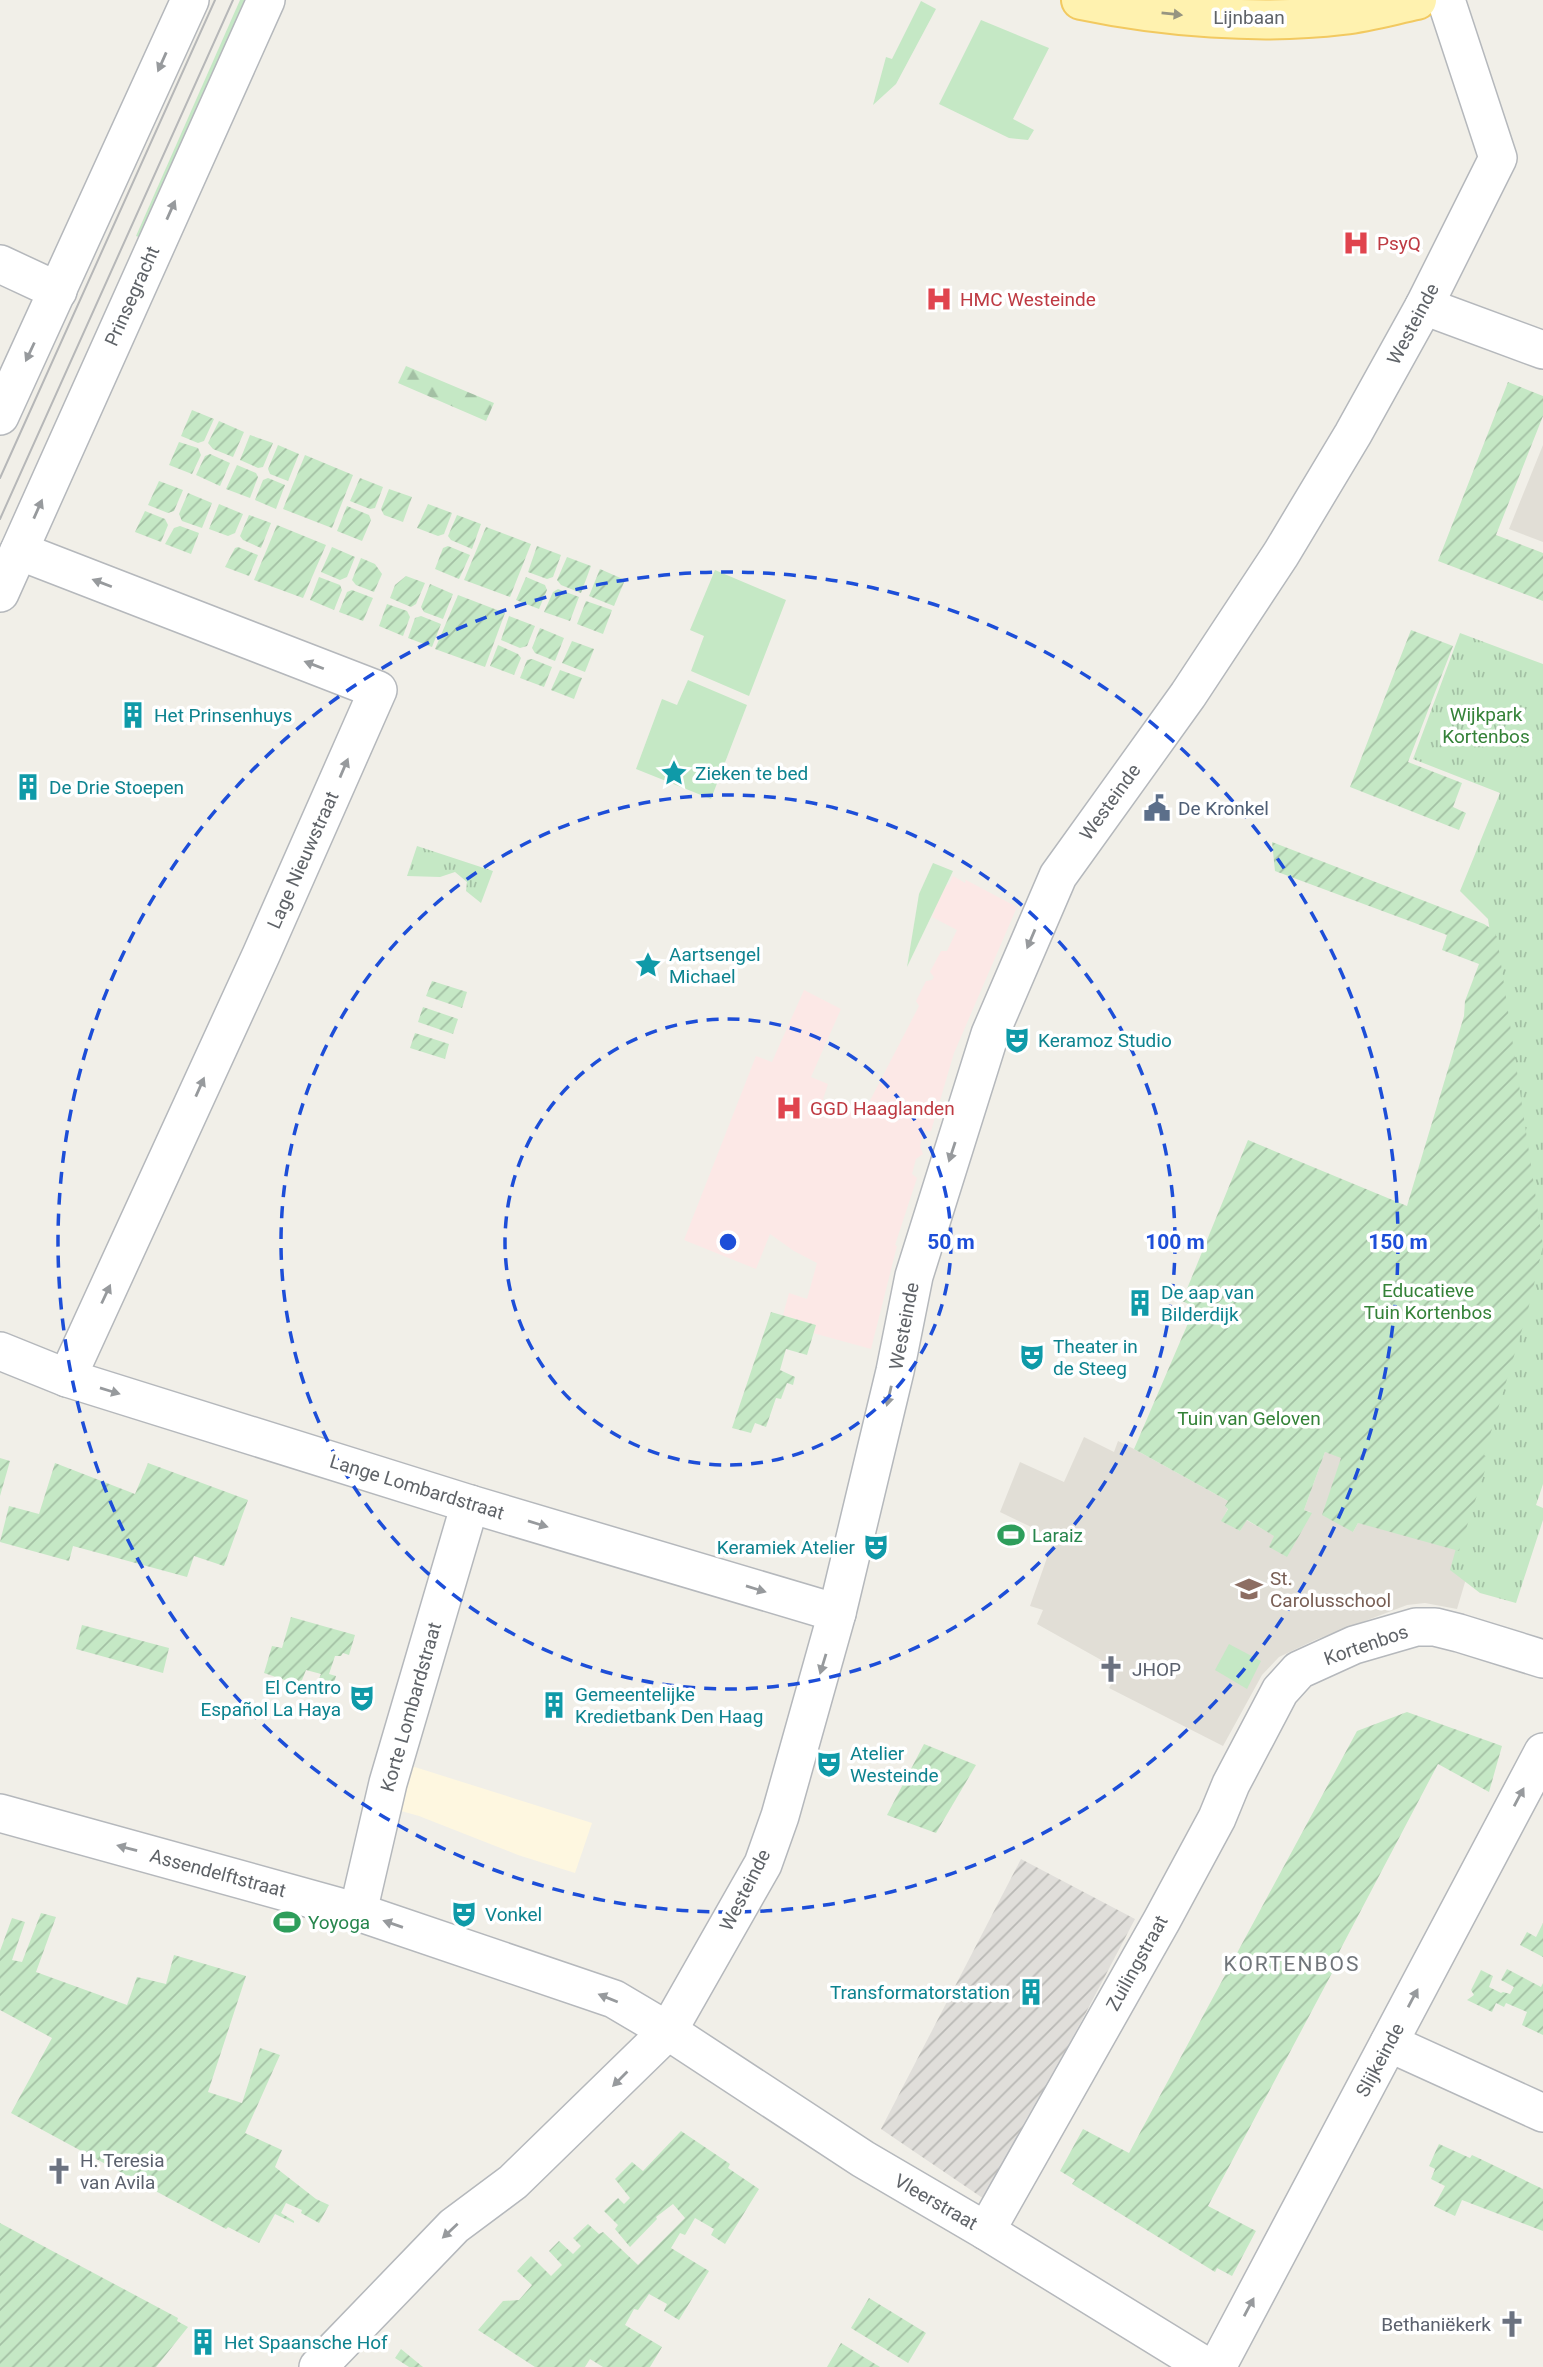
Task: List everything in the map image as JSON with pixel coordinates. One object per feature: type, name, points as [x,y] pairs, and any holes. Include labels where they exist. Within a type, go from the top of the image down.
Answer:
[{"type":"main road","name":"Lijnbaan","points":[[1081,0],[1122,9],[1203,17],[1290,18],[1343,15],[1417,0]]},
{"type":"street","points":[[0,416],[190,0]]},
{"type":"street","name":"Prinsegracht","points":[[0,593],[266,0]]},
{"type":"street","name":"Westeinde","points":[[318,2367],[454,2226],[513,2182],[668,2031],[762,1864],[779,1816],[837,1613],[895,1371],[914,1276],[990,1034],[1058,876],[1188,695],[1281,554],[1424,306],[1498,158],[1446,0]]},
{"type":"street","points":[[0,264],[58,290]]},
{"type":"street","points":[[1424,306],[1543,350]]},
{"type":"street","name":"Lage Nieuwstraat","points":[[19,551],[378,690],[67,1378]]},
{"type":"street","name":"Lange Lombardstraat","points":[[0,1351],[67,1378],[470,1504],[837,1613]]},
{"type":"street","name":"Korte Lombardstraat","points":[[358,1912],[388,1783],[470,1504]]},
{"type":"street","name":"Kortenbos","points":[[1280,1691],[1299,1670],[1354,1645],[1416,1627],[1459,1633],[1543,1659]]},
{"type":"street","name":"Zuilingstraat","points":[[986,2231],[1162,1920],[1217,1818],[1231,1784],[1280,1691]]},
{"type":"street","name":"Slijkeinde","points":[[1217,2367],[1543,1752]]},
{"type":"street","name":"Assendelftstraat","points":[[0,1813],[358,1912],[614,1999],[668,2031]]},
{"type":"street","name":"Vleerstraat","points":[[668,2031],[863,2158],[1207,2367]]},
{"type":"street","points":[[1389,2043],[1543,2113]]},
{"type":"shaded area","points":[[1543,445],[1543,542],[1509,529]]},
{"type":"shaded area","name":"GGD Haaglanden","points":[[953,876],[1017,907],[954,1053],[931,1131],[924,1131],[920,1146],[923,1154],[916,1159],[912,1174],[917,1178],[895,1245],[897,1246],[871,1349],[813,1333],[815,1325],[783,1315],[789,1293],[807,1299],[817,1263],[770,1234],[756,1269],[684,1240],[756,1056],[772,1062],[804,990],[841,1009],[811,1077],[828,1084],[823,1099],[861,1118],[919,1006],[916,1001],[926,981],[934,977],[930,972],[941,951],[947,951],[957,930],[932,917],[942,887],[949,884]]},
{"type":"shaded area","name":"St. Carolusschool","points":[[1084,1437],[1114,1452],[1118,1441],[1228,1501],[1222,1521],[1240,1531],[1246,1520],[1275,1536],[1272,1542],[1311,1512],[1304,1510],[1325,1452],[1341,1457],[1353,1532],[1358,1523],[1477,1542],[1457,1609],[1425,1603],[1407,1605],[1315,1640],[1279,1657],[1262,1675],[1223,1746],[1109,1688],[1119,1670],[1037,1624],[1043,1610],[1030,1606],[1054,1538],[1000,1512],[1020,1462],[1064,1482]]},
{"type":"shaded area","points":[[399,1762],[592,1823],[575,1873],[518,1855],[419,1816],[387,1807]]},
{"type":"shaded area","points":[[1021,1859],[1135,1919],[987,2201],[881,2129]]},
{"type":"green space","points":[[240,0],[252,0],[151,242],[136,236]]},
{"type":"green space","points":[[921,1],[936,9],[896,84],[873,105],[886,57],[892,59]]},
{"type":"green space","points":[[981,20],[1049,48],[1013,119],[1034,130],[1028,140],[1009,138],[939,104]]},
{"type":"green space","points":[[406,366],[494,403],[486,421],[398,383]]},
{"type":"green space","points":[[1508,382],[1543,396],[1543,416],[1496,535],[1543,553],[1543,601],[1438,561]]},
{"type":"green space","points":[[192,410],[214,419],[204,441],[198,443],[181,436]]},
{"type":"green space","points":[[219,421],[244,432],[233,457],[213,449],[208,443]]},
{"type":"green space","points":[[250,435],[273,443],[263,467],[258,468],[240,460]]},
{"type":"green space","points":[[179,442],[198,448],[201,455],[192,474],[169,465]]},
{"type":"green space","points":[[278,445],[299,454],[288,481],[270,474],[268,469]]},
{"type":"green space","points":[[210,454],[230,463],[220,486],[196,475],[205,456]]},
{"type":"green space","points":[[305,455],[353,475],[332,528],[283,509]]},
{"type":"green space","points":[[237,465],[256,473],[258,477],[250,498],[226,489]]},
{"type":"green space","points":[[268,478],[285,485],[276,509],[255,500],[263,480]]},
{"type":"green space","points":[[360,478],[383,487],[375,508],[370,509],[350,501]]},
{"type":"green space","points":[[159,481],[183,490],[174,511],[168,513],[148,505]]},
{"type":"green space","points":[[389,489],[412,497],[403,522],[384,515],[381,509]]},
{"type":"green space","points":[[188,493],[212,503],[202,528],[182,521],[179,514]]},
{"type":"green space","points":[[219,504],[243,514],[235,533],[228,536],[209,529]]},
{"type":"green space","points":[[428,504],[452,513],[444,534],[438,536],[417,528]]},
{"type":"green space","points":[[347,506],[369,515],[371,520],[362,541],[337,531]]},
{"type":"green space","points":[[145,511],[165,519],[168,525],[161,542],[135,532]]},
{"type":"green space","points":[[249,515],[271,523],[261,548],[240,536]]},
{"type":"green space","points":[[457,515],[481,524],[472,549],[448,536]]},
{"type":"green space","points":[[277,525],[326,545],[303,598],[254,580]]},
{"type":"green space","points":[[180,526],[199,533],[191,554],[165,544],[174,528]]},
{"type":"green space","points":[[486,527],[531,544],[510,597],[464,580]]},
{"type":"green space","points":[[448,546],[470,555],[459,579],[435,569],[443,548]]},
{"type":"green space","points":[[537,546],[561,555],[553,577],[547,579],[528,572]]},
{"type":"green space","points":[[238,547],[258,555],[249,576],[225,567]]},
{"type":"green space","points":[[332,547],[355,557],[347,577],[340,580],[321,572]]},
{"type":"green space","points":[[567,557],[591,566],[581,593],[561,585],[557,580]]},
{"type":"green space","points":[[361,558],[375,564],[382,574],[374,592],[356,585],[352,580]]},
{"type":"green space","points":[[600,569],[625,580],[614,606],[589,596]]},
{"type":"green space","points":[[715,570],[786,600],[749,696],[691,671],[704,636],[690,630]]},
{"type":"green space","points":[[406,576],[425,583],[416,604],[411,607],[390,598],[395,585]]},
{"type":"green space","points":[[319,577],[340,585],[342,590],[334,610],[310,600]]},
{"type":"green space","points":[[526,577],[545,585],[547,590],[539,609],[516,600]]},
{"type":"green space","points":[[430,584],[453,594],[443,619],[424,612],[421,607]]},
{"type":"green space","points":[[558,589],[579,597],[570,621],[544,612],[553,592]]},
{"type":"green space","points":[[352,590],[373,598],[363,621],[339,612],[347,592]]},
{"type":"green space","points":[[458,595],[505,613],[485,667],[435,649]]},
{"type":"green space","points":[[586,601],[612,610],[603,634],[577,624]]},
{"type":"green space","points":[[387,604],[407,611],[410,617],[403,636],[379,626]]},
{"type":"green space","points":[[421,616],[441,624],[432,647],[408,638],[415,618]]},
{"type":"green space","points":[[509,616],[535,626],[527,646],[520,648],[501,640]]},
{"type":"green space","points":[[540,628],[564,638],[555,661],[535,653],[532,648]]},
{"type":"green space","points":[[1411,630],[1453,646],[1408,762],[1462,783],[1453,807],[1466,813],[1459,830],[1350,787]]},
{"type":"green space","name":"Wijkpark Kortenbos","points":[[1460,633],[1543,664],[1543,1484],[1536,1505],[1543,1508],[1543,1520],[1516,1603],[1480,1593],[1450,1570],[1538,1252],[1488,919],[1460,891],[1500,793],[1413,759]]},
{"type":"green space","points":[[572,641],[594,649],[585,672],[562,663]]},
{"type":"green space","points":[[498,645],[521,658],[514,675],[490,666]]},
{"type":"green space","points":[[532,659],[552,667],[544,687],[520,678],[527,660]]},
{"type":"green space","points":[[560,670],[582,678],[574,699],[551,690]]},
{"type":"green space","points":[[688,680],[747,705],[711,799],[636,769],[662,699],[677,705]]},
{"type":"green space","name":"Educatieve Tuin Kortenbos","points":[[1272,842],[1484,924],[1492,929],[1497,937],[1543,1246],[1528,1310],[1484,1455],[1489,1458],[1459,1551],[1358,1523],[1353,1532],[1322,1515],[1341,1458],[1325,1452],[1304,1510],[1312,1513],[1287,1557],[1269,1547],[1274,1536],[1247,1520],[1240,1531],[1221,1521],[1228,1509],[1225,1506],[1228,1501],[1134,1449],[1195,1307],[1182,1301],[1248,1140],[1407,1206],[1464,1016],[1465,1001],[1479,964],[1442,950],[1447,935],[1275,871]]},
{"type":"green space","points":[[417,846],[493,871],[481,903],[466,891],[467,882],[455,872],[440,877],[407,876]]},
{"type":"green space","points":[[933,863],[953,871],[907,967],[919,894]]},
{"type":"green space","points":[[432,981],[467,992],[462,1008],[426,996]]},
{"type":"green space","points":[[423,1007],[458,1019],[453,1034],[418,1022]]},
{"type":"green space","points":[[415,1033],[449,1044],[445,1059],[410,1048]]},
{"type":"green space","points":[[771,1312],[816,1325],[807,1355],[786,1349],[780,1370],[795,1377],[793,1385],[787,1383],[781,1399],[776,1398],[766,1427],[755,1423],[751,1433],[732,1428]]},
{"type":"green space","points":[[0,1458],[10,1461],[0,1496]]},
{"type":"green space","points":[[55,1463],[135,1494],[148,1463],[248,1500],[224,1566],[194,1556],[187,1577],[73,1546],[69,1561],[0,1542],[9,1506],[39,1514]]},
{"type":"green space","points":[[291,1617],[355,1635],[349,1655],[343,1653],[341,1656],[335,1656],[329,1674],[336,1676],[331,1693],[315,1688],[321,1674],[306,1670],[300,1685],[264,1673],[272,1646],[282,1648]]},
{"type":"green space","points":[[82,1625],[169,1648],[163,1673],[76,1649]]},
{"type":"green space","points":[[1229,1644],[1261,1661],[1247,1689],[1215,1670]]},
{"type":"green space","points":[[1407,1712],[1502,1746],[1489,1792],[1438,1764],[1329,1971],[1332,1973],[1208,2206],[1256,2231],[1232,2276],[1217,2268],[1215,2272],[1072,2184],[1075,2180],[1060,2171],[1083,2129],[1129,2153],[1357,1731]]},
{"type":"green space","points":[[924,1744],[976,1765],[936,1833],[887,1815]]},
{"type":"green space","points":[[41,1913],[56,1917],[36,1972],[127,2005],[137,1977],[166,1984],[174,1955],[246,1976],[208,2092],[242,2103],[260,2048],[280,2055],[245,2133],[282,2150],[275,2167],[316,2199],[329,2205],[319,2223],[301,2213],[302,2210],[286,2203],[281,2213],[294,2223],[275,2214],[259,2243],[228,2227],[226,2229],[11,2113],[52,2038],[0,2010],[0,1951],[12,1918],[25,1922],[12,1960],[22,1962]]},
{"type":"green space","points":[[1543,1923],[1543,1957],[1520,1945],[1527,1932],[1536,1937]]},
{"type":"green space","points":[[1507,1969],[1541,1987],[1543,1983],[1543,2035],[1522,2025],[1527,2012],[1506,2003],[1504,2007],[1496,2003],[1492,2012],[1467,2000],[1474,1995],[1471,1990],[1481,1970],[1493,1976],[1489,1987],[1510,1994],[1514,1987],[1501,1980]]},
{"type":"green space","points":[[681,2131],[730,2164],[728,2168],[759,2189],[725,2244],[711,2235],[714,2229],[695,2218],[685,2235],[680,2233],[671,2248],[709,2271],[679,2320],[664,2311],[667,2304],[649,2294],[638,2310],[634,2309],[625,2325],[662,2347],[650,2367],[603,2367],[590,2359],[585,2367],[535,2367],[478,2330],[503,2301],[519,2300],[532,2285],[517,2271],[531,2256],[551,2276],[562,2265],[549,2251],[559,2241],[573,2254],[581,2246],[573,2238],[588,2224],[599,2234],[603,2232],[638,2265],[685,2218],[673,2204],[656,2217],[630,2247],[615,2229],[618,2225],[604,2211],[618,2198],[624,2204],[630,2198],[615,2179],[632,2162],[643,2171]]},
{"type":"green space","points":[[1439,2144],[1470,2158],[1472,2155],[1543,2189],[1543,2231],[1462,2200],[1455,2216],[1434,2206],[1445,2186],[1431,2179],[1435,2169],[1429,2166]]},
{"type":"green space","points":[[0,2223],[178,2318],[177,2321],[188,2327],[156,2367],[0,2367]]},
{"type":"green space","points":[[869,2298],[926,2333],[908,2363],[851,2328]]},
{"type":"green space","points":[[841,2343],[880,2367],[827,2367]]},
{"type":"green space","points":[[401,2349],[423,2367],[409,2367],[395,2358]]},
{"type":"tram line","points":[[0,478],[215,0]]},
{"type":"tram line","points":[[0,519],[233,0]]},
{"type":"place","name":"PsyQ","points":[[1356,243]]},
{"type":"place","name":"HMC Westeinde","points":[[939,299]]},
{"type":"place","name":"Het Prinsenhuys","points":[[133,715]]},
{"type":"place","name":"Zieken te bed","points":[[674,773]]},
{"type":"place","name":"De Drie Stoepen","points":[[28,787]]},
{"type":"place","name":"De Kronkel","points":[[1157,808]]},
{"type":"place","name":"Aartsengel Michael","points":[[648,965]]},
{"type":"place","name":"Keramoz Studio","points":[[1017,1040]]},
{"type":"place","name":"GGD Haaglanden","points":[[789,1108]]},
{"type":"place","name":"De aap van Bilderdijk","points":[[1140,1303]]},
{"type":"place","name":"Theater in de Steeg","points":[[1032,1357]]},
{"type":"place","name":"Laraiz","points":[[1011,1535]]},
{"type":"place","name":"Keramiek Atelier","points":[[876,1547]]},
{"type":"place","name":"St. Carolusschool","points":[[1249,1589]]},
{"type":"place","name":"JHOP","points":[[1111,1669]]},
{"type":"place","name":"El Centro Español La Haya","points":[[362,1698]]},
{"type":"place","name":"Gemeentelijke Kredietbank Den Haag","points":[[554,1705]]},
{"type":"place","name":"Atelier Westeinde","points":[[829,1764]]},
{"type":"place","name":"Vonkel","points":[[464,1914]]},
{"type":"place","name":"Yoyoga","points":[[287,1922]]},
{"type":"place","name":"Transformatorstation","points":[[1031,1992]]},
{"type":"place","name":"H. Teresia van Avila","points":[[59,2171]]},
{"type":"place","name":"Bethaniëkerk","points":[[1512,2324]]},
{"type":"place","name":"Het Spaansche Hof","points":[[203,2342]]},
{"type":"district","name":"KORTENBOS","points":[[1292,1964]]},
{"type":"park label","name":"Tuin van Geloven","points":[[1249,1418]]}]
